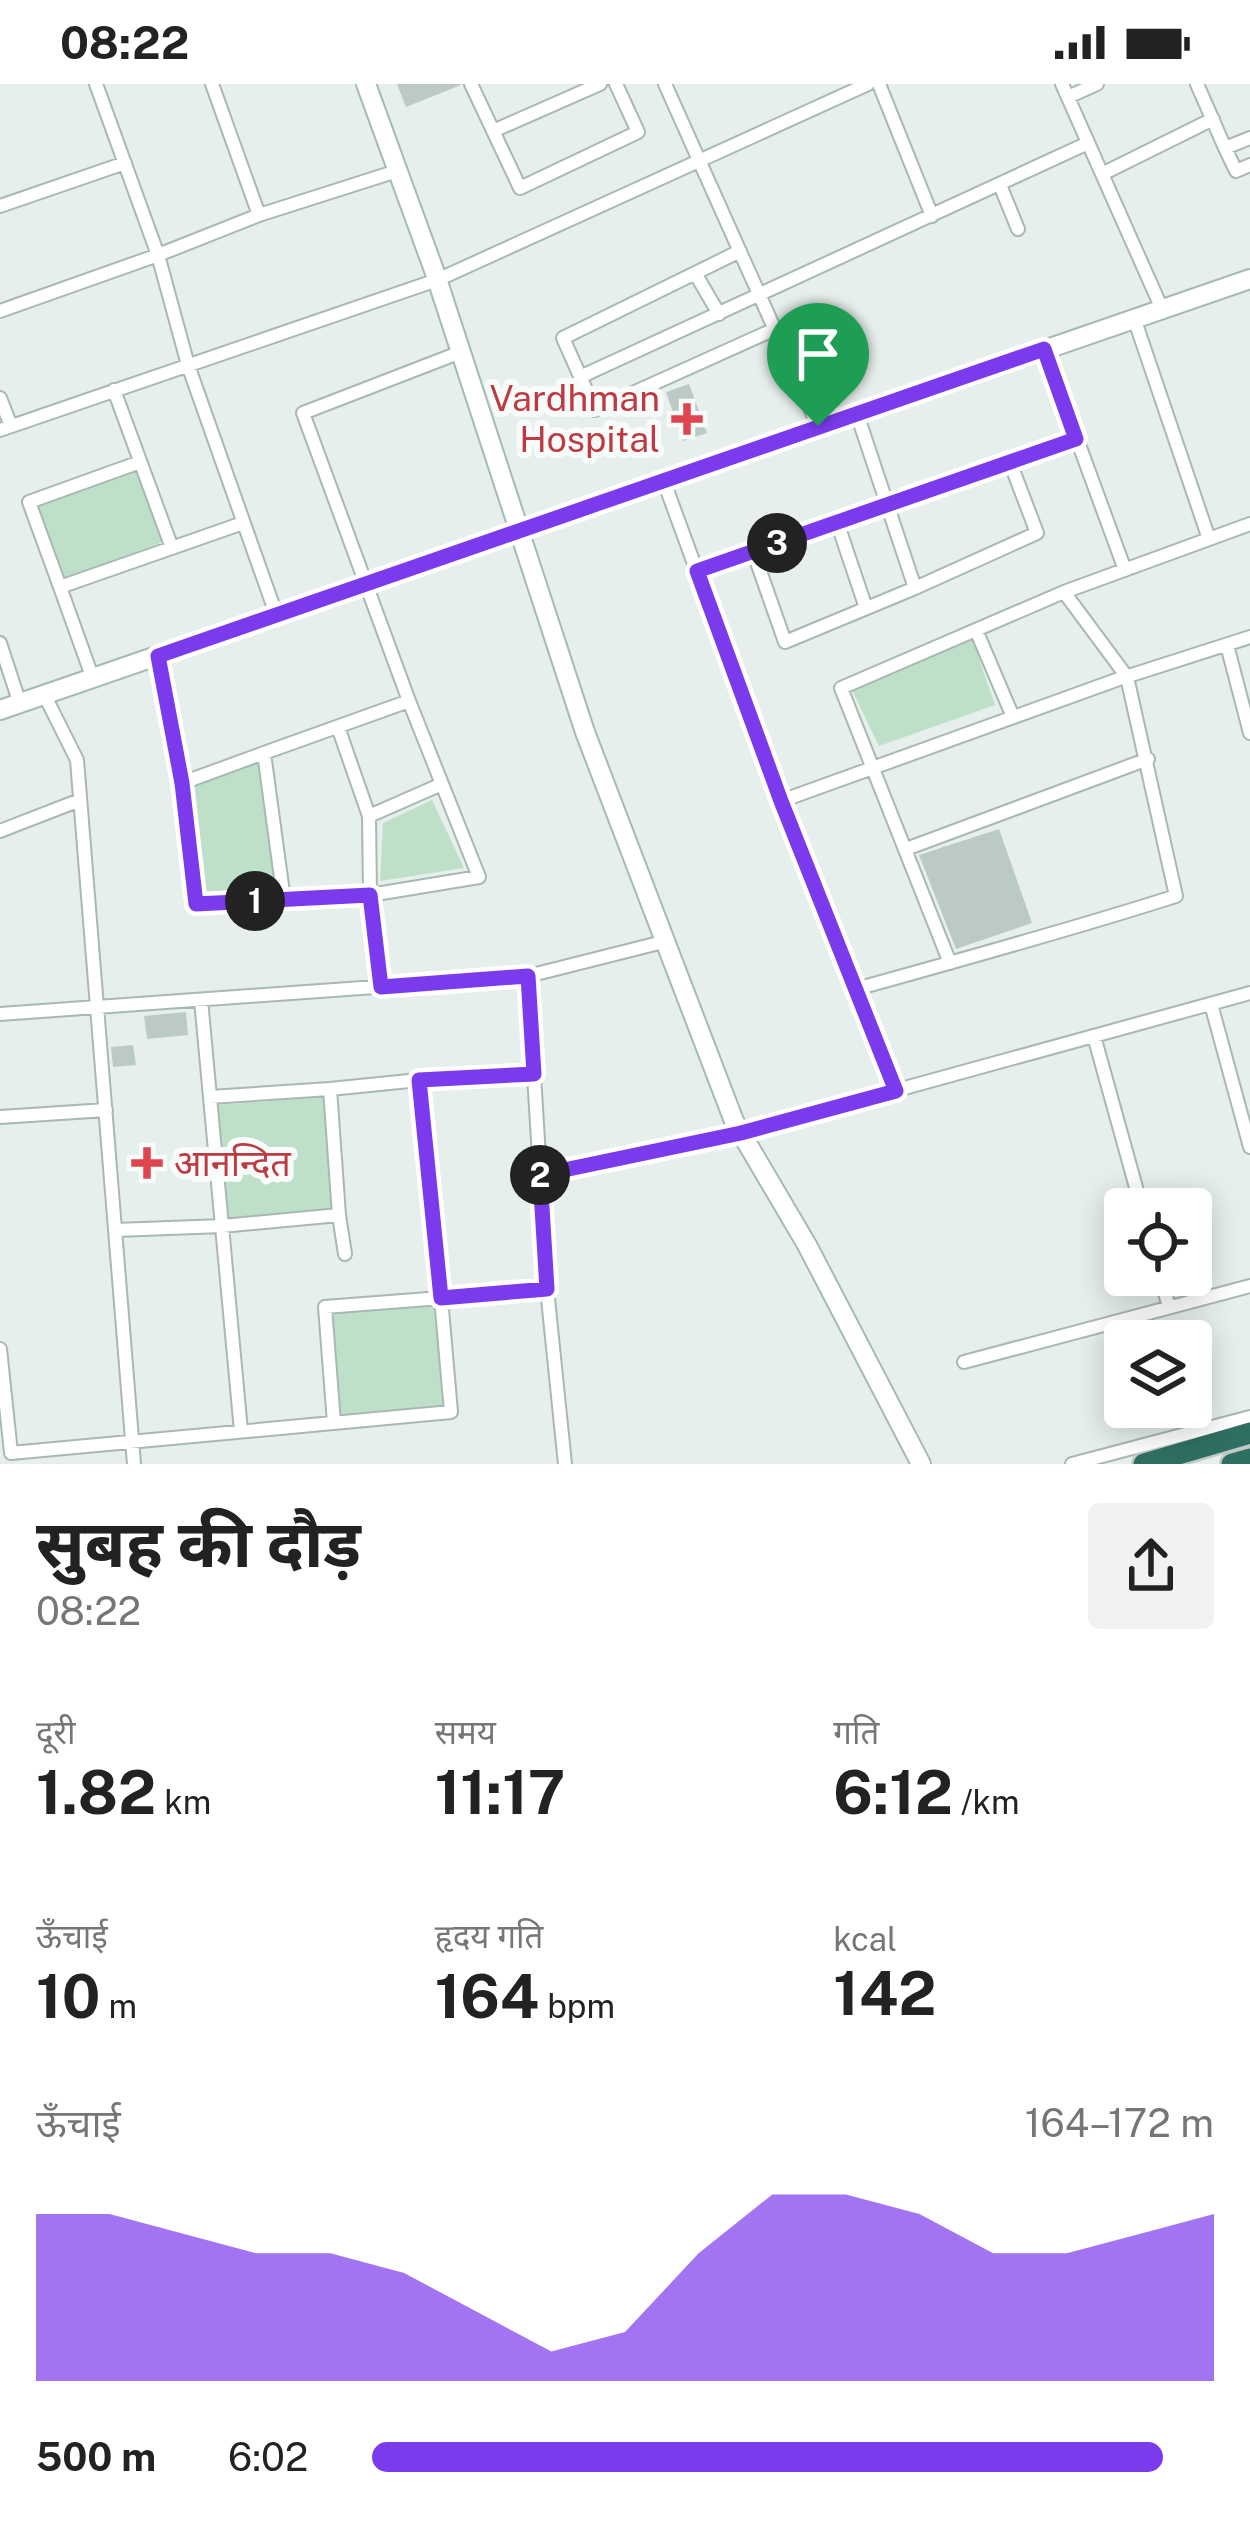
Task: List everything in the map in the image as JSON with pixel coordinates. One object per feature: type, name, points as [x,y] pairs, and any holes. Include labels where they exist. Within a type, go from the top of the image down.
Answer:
[{"type":"highway","points":[[1144,1464],[1250,1433]]},
{"type":"highway","points":[[1232,1464],[1250,1459]]},
{"type":"street","points":[[96,84],[158,255],[188,365],[276,614]]},
{"type":"street","points":[[212,84],[259,215]]},
{"type":"street","points":[[366,84],[437,280],[585,732],[663,942],[741,1133],[807,1246],[921,1464]]},
{"type":"street","points":[[471,84],[520,188],[638,132],[615,84]]},
{"type":"street","points":[[493,131],[600,84]]},
{"type":"street","points":[[665,84],[818,426]]},
{"type":"street","points":[[0,398],[5,428],[437,280],[701,162],[844,89],[868,84]]},
{"type":"street","points":[[880,84],[932,217]]},
{"type":"street","points":[[1096,84],[1065,90],[1162,309]]},
{"type":"street","points":[[1197,84],[1236,171],[1250,166]]},
{"type":"street","points":[[1102,174],[1213,119]]},
{"type":"street","points":[[1225,148],[1250,138]]},
{"type":"street","points":[[580,377],[1088,143]]},
{"type":"street","points":[[0,206],[124,163]]},
{"type":"street","points":[[0,311],[259,215],[398,171]]},
{"type":"street","points":[[1000,185],[1018,229]]},
{"type":"street","points":[[740,251],[563,338],[580,377],[595,410],[775,329]]},
{"type":"street","points":[[695,273],[719,314]]},
{"type":"street","points":[[0,710],[1250,279]]},
{"type":"street","points":[[1134,318],[1209,539]]},
{"type":"street","points":[[1044,349],[1125,570]]},
{"type":"street","points":[[158,656],[182,783],[196,904],[370,895],[478,877],[303,413],[461,352]]},
{"type":"street","points":[[114,390],[172,548]]},
{"type":"street","points":[[857,414],[915,588]]},
{"type":"street","points":[[697,571],[1076,439]]},
{"type":"street","points":[[94,679],[28,502],[140,461]]},
{"type":"street","points":[[753,551],[785,642],[1037,533],[1010,462]]},
{"type":"street","points":[[664,479],[781,801],[896,1091]]},
{"type":"street","points":[[837,522],[866,608]]},
{"type":"street","points":[[61,587],[243,523]]},
{"type":"street","points":[[950,963],[841,688],[1064,592],[1250,524]]},
{"type":"street","points":[[856,989],[1176,896],[1126,677],[1064,592]]},
{"type":"street","points":[[976,630],[1013,717]]},
{"type":"street","points":[[781,801],[1126,677],[1250,638]]},
{"type":"street","points":[[0,643],[20,704]]},
{"type":"street","points":[[1227,645],[1250,730]]},
{"type":"street","points":[[45,696],[77,760],[134,1464]]},
{"type":"street","points":[[182,783],[409,701]]},
{"type":"street","points":[[338,727],[368,816],[370,895],[381,987]]},
{"type":"street","points":[[264,753],[284,900]]},
{"type":"street","points":[[906,849],[1148,759]]},
{"type":"street","points":[[368,816],[442,784]]},
{"type":"street","points":[[0,831],[80,800]]},
{"type":"street","points":[[0,1015],[528,976],[663,942]]},
{"type":"street","points":[[528,976],[547,1289],[566,1464]]},
{"type":"street","points":[[540,1175],[741,1133],[1250,994]]},
{"type":"street","points":[[201,1000],[241,1431]]},
{"type":"street","points":[[1211,1004],[1250,1147]]},
{"type":"street","points":[[1094,1036],[1136,1188]]},
{"type":"street","points":[[210,1097],[534,1074]]},
{"type":"street","points":[[0,1349],[5,1453],[451,1412],[419,1080]]},
{"type":"street","points":[[330,1089],[345,1254]]},
{"type":"street","points":[[0,1118],[106,1110]]},
{"type":"street","points":[[116,1230],[339,1215]]},
{"type":"street","points":[[964,1362],[1250,1286]]},
{"type":"street","points":[[334,1423],[325,1307],[547,1289]]},
{"type":"street","points":[[1166,1296],[1169,1307]]},
{"type":"street","points":[[1072,1464],[1250,1417]]},
{"type":"green space","points":[[136,470],[163,542],[63,579],[35,505]]},
{"type":"green space","points":[[972,638],[995,705],[879,746],[852,690]]},
{"type":"green space","points":[[258,761],[278,894],[201,897],[188,786]]},
{"type":"green space","points":[[432,800],[464,868],[380,881],[383,823]]},
{"type":"green space","points":[[324,1097],[333,1208],[226,1221],[217,1105]]},
{"type":"green space","points":[[434,1306],[444,1405],[340,1416],[333,1311]]},
{"type":"building","points":[[397,84],[461,84],[461,85],[406,107]]},
{"type":"building","points":[[689,384],[707,433],[683,441],[666,392]]},
{"type":"building","points":[[999,829],[1032,923],[956,949],[919,855]]},
{"type":"building","points":[[186,1012],[188,1035],[147,1039],[144,1016]]},
{"type":"building","points":[[133,1045],[136,1065],[113,1067],[111,1047]]},
{"type":"place","name":"Vardhman Hospital","points":[[687,419]]},
{"type":"place","name":"आनन्दित","points":[[147,1163]]},
{"type":"route","points":[[1044,349],[1076,439],[697,571],[781,801],[896,1091],[741,1133],[540,1175],[547,1289],[441,1298],[419,1080],[534,1074],[528,976],[381,987],[370,895],[196,904],[182,783],[158,656],[818,426],[1044,349]]}]
